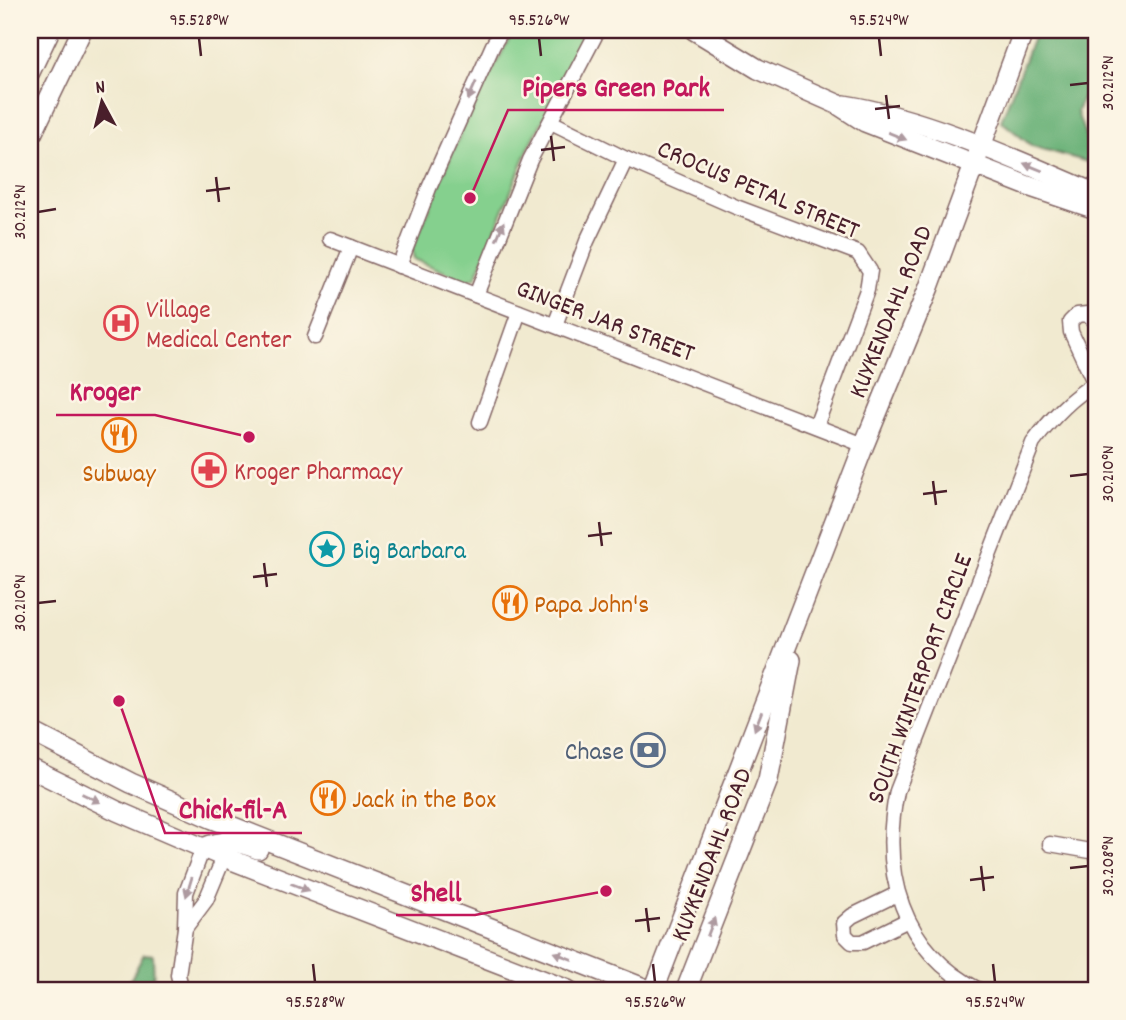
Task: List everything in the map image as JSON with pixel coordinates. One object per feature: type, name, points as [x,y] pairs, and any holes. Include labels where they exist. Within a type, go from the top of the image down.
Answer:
[{"type":"main road","points":[[30,72],[50,30]]},
{"type":"main road","points":[[30,138],[82,30]]},
{"type":"main road","points":[[694,30],[775,79],[837,104],[869,109],[925,126],[978,156],[1096,209]]},
{"type":"main road","name":"KUYKENDAHL ROAD","points":[[652,990],[864,444],[929,287],[1024,30]]},
{"type":"main road","points":[[978,156],[1096,194]]},
{"type":"main road","name":"KUYKENDAHL ROAD","points":[[686,990],[768,780],[800,611]]},
{"type":"main road","points":[[30,730],[131,783],[237,828],[652,990]]},
{"type":"main road","points":[[30,768],[137,820],[224,857],[568,990]]},
{"type":"main road","points":[[137,820],[157,819],[205,835],[237,828]]},
{"type":"main road","points":[[203,848],[226,841],[240,842],[277,855],[300,853]]},
{"type":"street","points":[[399,266],[429,188],[487,57],[502,30]]},
{"type":"street","points":[[476,295],[530,160],[598,30]]},
{"type":"street","name":"CROCUS PETAL STREET","points":[[551,122],[626,159],[736,207],[858,253],[870,271],[867,290],[816,426]]},
{"type":"street","points":[[555,325],[587,241],[626,159]]},
{"type":"street","name":"GINGER JAR STREET","points":[[330,239],[864,444]]},
{"type":"street","points":[[315,337],[351,247]]},
{"type":"street","points":[[480,422],[519,312]]},
{"type":"street","points":[[1096,323],[1087,314],[1077,315],[1070,322],[1071,332],[1096,383]]},
{"type":"street","name":"SOUTH WINTERPORT CIRCLE","points":[[979,990],[958,978],[931,954],[908,920],[898,894],[891,858],[890,840],[897,791],[1033,443],[1055,415],[1096,383]]},
{"type":"street","points":[[1050,844],[1096,852]]},
{"type":"street","points":[[182,990],[178,975],[185,928],[186,893],[203,848]]},
{"type":"street","points":[[185,928],[206,900],[224,857]]},
{"type":"street","points":[[898,894],[852,916],[845,923],[845,935],[852,942],[863,942],[908,920]]},
{"type":"green space","points":[[514,30],[590,30],[529,147],[476,277],[466,281],[414,259],[412,250],[464,125]]},
{"type":"green space","points":[[1036,30],[1096,30],[1096,61],[1077,112],[1095,164],[1032,146],[1001,121]]},
{"type":"green space","points":[[144,954],[153,955],[154,983],[157,990],[125,990]]},
{"type":"place","name":"Pipers Green Park","points":[[470,198]]},
{"type":"place","name":"Village Medical Center","points":[[121,323]]},
{"type":"place","name":"Subway","points":[[119,435]]},
{"type":"place","name":"Kroger","points":[[249,437]]},
{"type":"place","name":"Kroger Pharmacy","points":[[209,470]]},
{"type":"place","name":"Big Barbara","points":[[327,549]]},
{"type":"place","name":"Papa John's","points":[[510,603]]},
{"type":"place","name":"Chick-fil-A","points":[[119,701]]},
{"type":"place","name":"Chase","points":[[648,750]]},
{"type":"place","name":"Jack in the Box","points":[[328,798]]},
{"type":"place","name":"Shell","points":[[606,891]]}]
